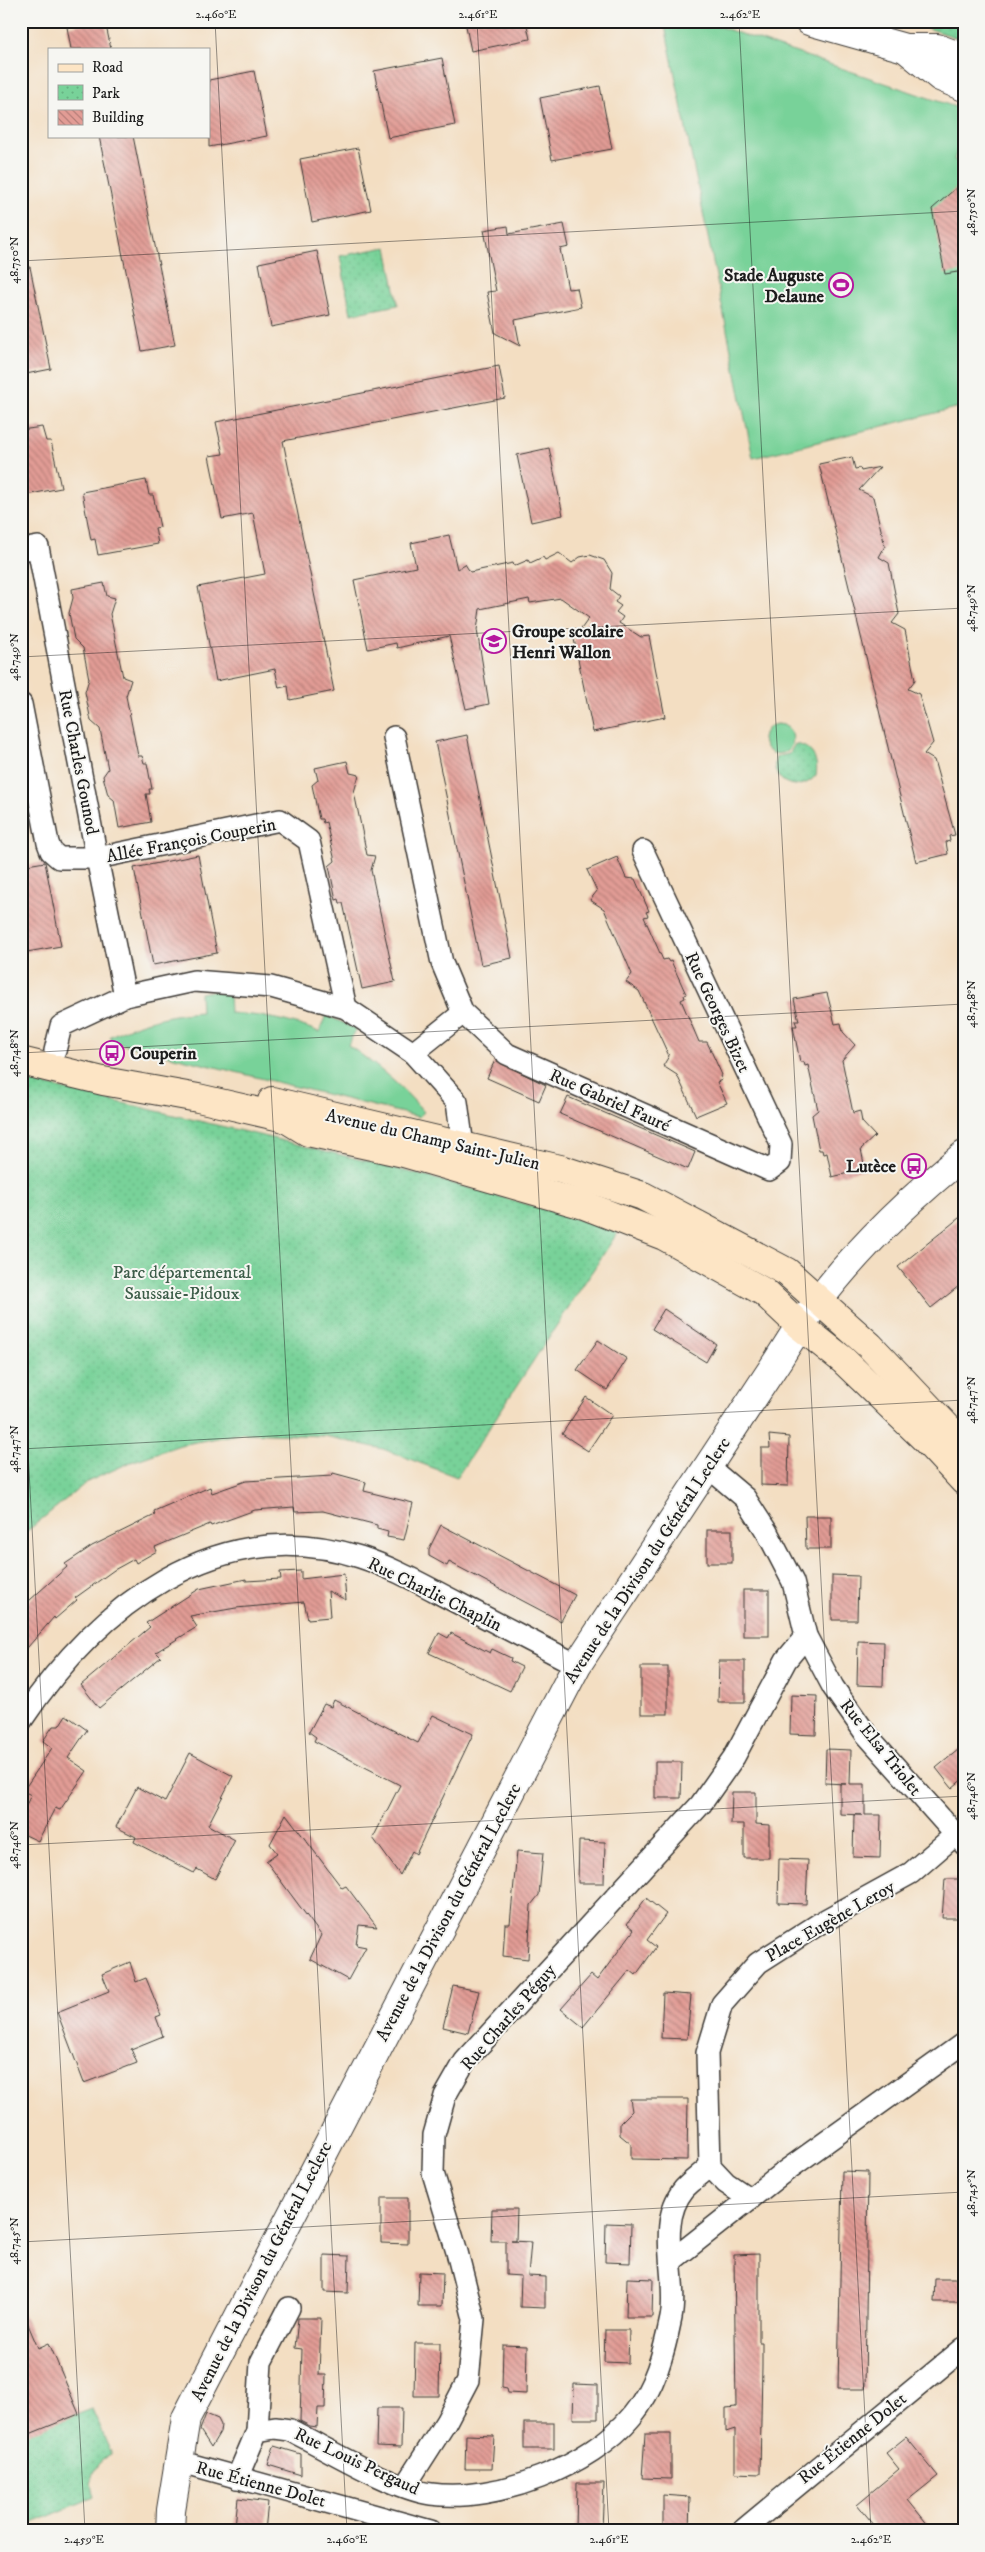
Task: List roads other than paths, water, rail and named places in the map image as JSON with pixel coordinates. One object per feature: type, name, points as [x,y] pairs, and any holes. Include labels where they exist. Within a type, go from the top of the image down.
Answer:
[{"type":"main road","name":"Avenue du Champ Saint-Julien","points":[[21,1042],[170,1081],[247,1095],[560,1169],[643,1196],[787,1272],[870,1346],[964,1445]]},
{"type":"main road","points":[[56,1050],[67,1065],[103,1081]]},
{"type":"main road","name":"Avenue du Champ Saint-Julien","points":[[21,1060],[103,1081],[198,1098],[285,1118],[308,1132],[438,1162],[584,1205],[664,1236],[759,1288],[798,1325],[843,1360],[925,1439],[964,1481]]},
{"type":"main road","points":[[438,1162],[463,1146]]},
{"type":"street","points":[[809,21],[905,48],[937,48],[964,58]]},
{"type":"street","points":[[905,48],[940,77],[964,87]]},
{"type":"street","name":"Rue Charles Gounod","points":[[21,550],[38,547],[97,858],[59,858],[51,851],[21,704]]},
{"type":"street","name":"Rue Gabriel Fauré","points":[[394,737],[442,963],[463,1012],[507,1054],[769,1170]]},
{"type":"street","name":"Allée François Couperin","points":[[125,996],[97,858],[280,820],[309,841],[346,1008]]},
{"type":"street","name":"Rue Georges Bizet","points":[[643,851],[781,1144],[780,1162],[769,1170]]},
{"type":"street","points":[[56,1050],[61,1026],[125,996],[194,981],[271,987],[346,1008],[413,1053],[457,1102],[463,1146]]},
{"type":"street","points":[[413,1053],[463,1012]]},
{"type":"street","name":"Avenue de la Divison du Général Leclerc","points":[[170,2531],[178,2461],[186,2418],[201,2386],[577,1665],[778,1360],[798,1325],[854,1257],[935,1179],[964,1155]]},
{"type":"street","name":"Rue Elsa Triolet","points":[[707,1466],[745,1498],[767,1532],[793,1582],[806,1636],[833,1687],[866,1734],[959,1840]]},
{"type":"street","name":"Rue Charlie Chaplin","points":[[21,1721],[49,1683],[80,1647],[115,1614],[157,1582],[199,1562],[237,1552],[270,1547],[300,1546],[331,1550],[359,1557],[382,1566],[577,1665]]},
{"type":"street","name":"Rue Charles Péguy","points":[[405,2486],[446,2422],[468,2380],[474,2319],[458,2252],[433,2173],[434,2135],[445,2096],[465,2061],[701,1804],[734,1757],[786,1660],[806,1636]]},
{"type":"street","name":"Place Eugène Leroy","points":[[710,2166],[708,2053],[722,2004],[758,1962],[822,1922],[911,1873],[959,1840]]},
{"type":"street","points":[[672,2261],[750,2199],[964,2043]]},
{"type":"street","points":[[672,2261],[670,2219],[684,2190],[710,2166],[726,2183],[750,2199]]},
{"type":"street","name":"Rue Louis Pergaud","points":[[257,2431],[275,2428],[290,2430],[405,2486],[430,2494],[471,2496],[527,2483],[591,2452],[632,2416],[660,2368],[672,2315],[672,2261]]},
{"type":"street","points":[[238,2478],[257,2431],[261,2362],[288,2308]]},
{"type":"street","name":"Rue Étienne Dolet","points":[[742,2531],[964,2348]]},
{"type":"street","name":"Rue Étienne Dolet","points":[[178,2461],[431,2531]]},
{"type":"place","name":"Stade Auguste Delaune","points":[[841,285]]},
{"type":"place","name":"Groupe scolaire Henri Wallon","points":[[494,641]]},
{"type":"place","name":"Couperin","points":[[112,1053]]},
{"type":"place","name":"Lutèce","points":[[914,1166]]},
{"type":"park label","name":"Parc départemental Saussaie-Pidoux","points":[[182,1282]]}]
